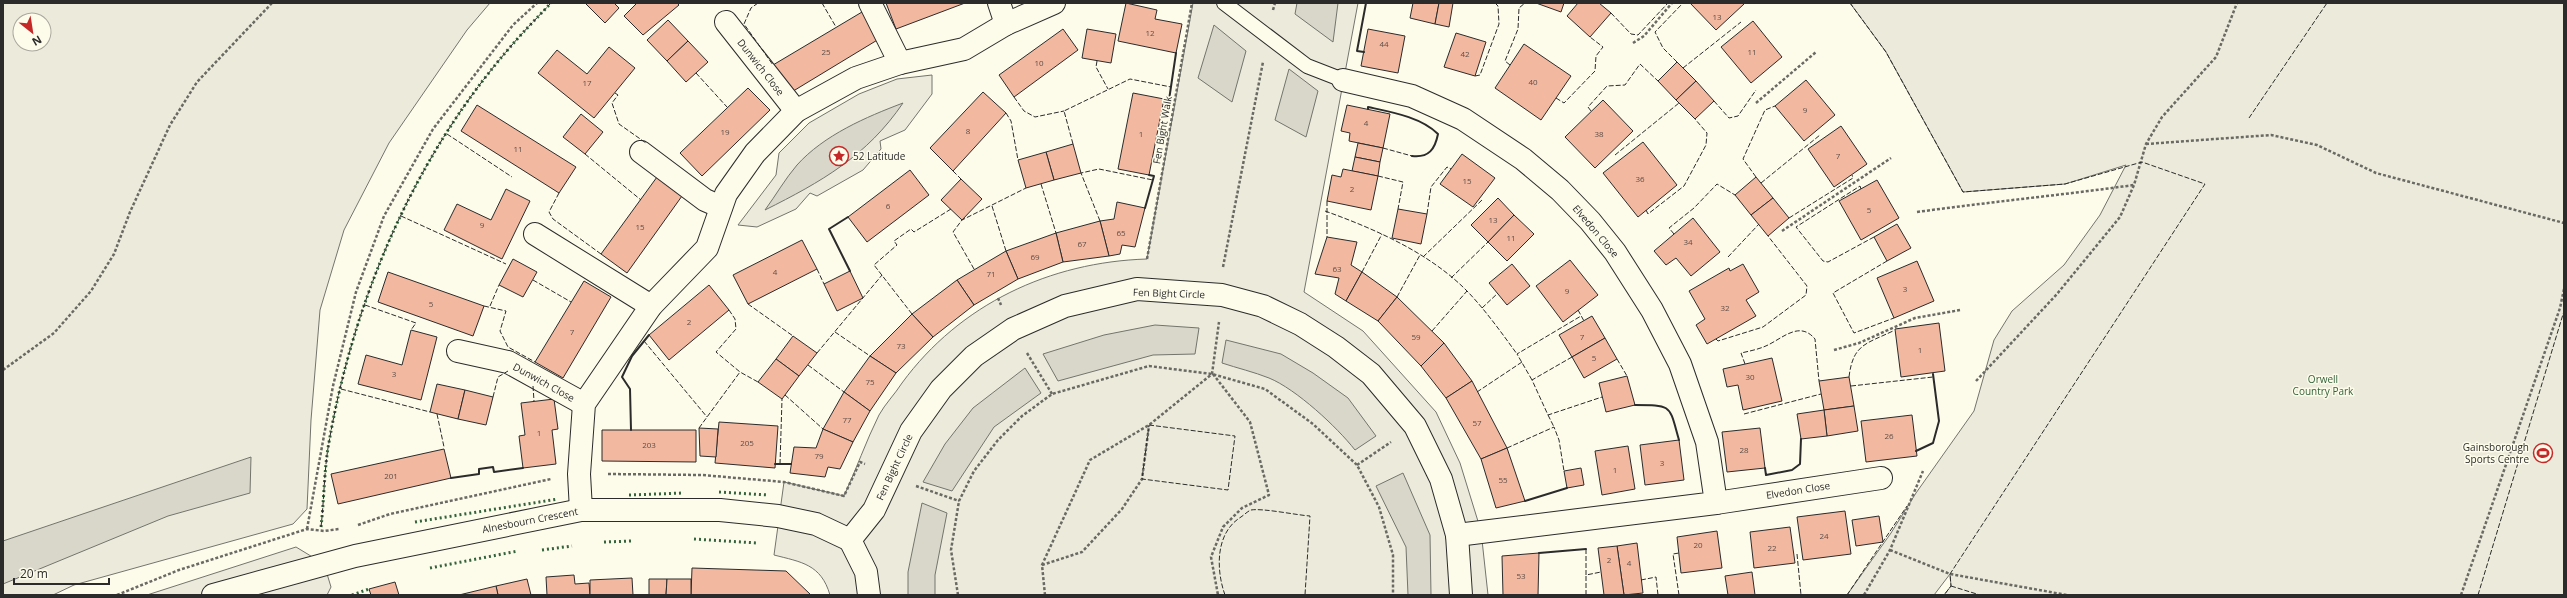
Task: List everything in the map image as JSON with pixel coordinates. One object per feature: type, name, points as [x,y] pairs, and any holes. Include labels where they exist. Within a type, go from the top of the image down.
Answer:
[{"type":"street","points":[[870,3],[900,63]]},
{"type":"street","points":[[999,3],[1006,24]]},
{"type":"street","name":"Dunwich Close","points":[[581,510],[579,474],[584,404],[651,306],[707,248],[726,194],[755,153],[796,111],[856,78],[900,63],[964,49],[1006,24],[1054,3]]},
{"type":"street","name":"Dunwich Close","points":[[726,22],[796,111]]},
{"type":"street","name":"Elvedon Close","points":[[1343,80],[1412,96],[1463,119],[1523,159],[1560,190],[1590,221],[1615,252],[1644,297],[1680,364],[1707,442],[1716,503]]},
{"type":"street","points":[[640,152],[706,200],[721,207]]},
{"type":"street","points":[[535,234],[651,306]]},
{"type":"street","name":"Fen Bight Circle","points":[[850,540],[874,510],[911,431],[941,389],[974,356],[1013,329],[1064,306],[1137,290],[1222,295],[1263,306],[1300,324],[1336,347],[1371,374],[1415,426],[1441,479],[1457,535],[1461,595]]},
{"type":"street","name":"Dunwich Close","points":[[458,351],[508,362],[584,404]]},
{"type":"street","name":"Elvedon Close","points":[[1457,535],[1716,503],[1881,478]]},
{"type":"street","name":"Alnesbourn Crescent","points":[[213,595],[262,588],[355,556],[581,510],[720,510],[778,516],[816,524],[850,540]]},
{"type":"street","points":[[850,540],[866,572],[869,595]]},
{"type":"lane","points":[[1224,3],[1307,66],[1343,80]]},
{"type":"path","points":[[3,370],[54,333],[91,291],[114,254],[130,212],[170,126],[197,82],[272,3]]},
{"type":"path","points":[[307,529],[333,386],[354,299],[384,216],[434,129],[514,25],[537,3]]},
{"type":"path","name":"Fen Bight Walk","points":[[1147,259],[1192,3]]},
{"type":"path","points":[[1223,267],[1275,3]]},
{"type":"path","points":[[1633,43],[1644,36],[1672,3]]},
{"type":"path","points":[[1976,381],[2057,294],[2120,217],[2134,185],[2146,144],[2162,117],[2216,57],[2237,3]]},
{"type":"path","points":[[1756,103],[1816,52]]},
{"type":"path","points":[[2146,144],[2271,135],[2317,145],[2376,173],[2564,223]]},
{"type":"path","points":[[1782,231],[1891,158]]},
{"type":"path","points":[[1917,212],[1974,204],[2047,198],[2134,185]]},
{"type":"path","points":[[2461,595],[2560,308],[2564,289]]},
{"type":"path","points":[[1834,350],[1859,343],[1914,318],[1960,310]]},
{"type":"path","points":[[958,595],[951,550],[959,501],[974,471],[998,440],[1022,416],[1052,394],[1149,366],[1212,374],[1264,389],[1313,424],[1357,465],[1379,507],[1393,555],[1393,595]]},
{"type":"path","points":[[1045,595],[1042,565],[1090,460],[1149,425],[1212,374]]},
{"type":"path","points":[[1212,374],[1250,422],[1269,496],[1242,508],[1223,527],[1211,557],[1218,595]]},
{"type":"path","points":[[1042,565],[1082,552],[1122,509],[1142,479],[1149,425]]},
{"type":"path","points":[[1864,595],[1890,550],[1924,471]]},
{"type":"path","points":[[1890,550],[1950,574],[2067,595]]},
{"type":"green space","points":[[3,3],[490,3],[467,30],[389,143],[344,230],[320,310],[311,420],[307,509],[293,524],[74,585],[53,595],[3,595]]},
{"type":"green space","points":[[1193,3],[1358,3],[1304,292],[1363,331],[1436,412],[1460,463],[1481,531],[1488,595],[830,595],[821,577],[809,566],[774,555],[784,482],[844,496],[874,425],[884,407],[925,355],[951,331],[979,310],[1010,292],[1042,279],[1076,269],[1111,262],[1147,259]]},
{"type":"green space","name":"Orwell Country Park","points":[[1850,3],[2564,3],[2564,595],[1944,595],[1951,586],[1950,574],[1934,595],[1847,595],[1974,411],[1994,340],[2012,311],[2064,265],[2100,215],[2126,165],[2065,184],[1963,192],[1886,52]]},
{"type":"green space","points":[[932,75],[932,94],[905,130],[880,141],[881,149],[863,170],[817,196],[810,193],[796,209],[757,227],[738,225],[776,175],[779,153],[809,123],[859,94],[897,79]]},
{"type":"green space","points":[[296,547],[324,564],[331,587],[327,595],[147,595]]},
{"type":"shaded area","points":[[1297,3],[1338,3],[1333,42],[1295,14]]},
{"type":"shaded area","points":[[1214,25],[1246,51],[1232,102],[1198,78]]},
{"type":"shaded area","points":[[1289,69],[1318,91],[1306,137],[1275,120]]},
{"type":"shaded area","points":[[903,103],[889,122],[874,138],[842,166],[805,189],[765,210],[788,176],[808,154],[846,128]]},
{"type":"shaded area","points":[[1155,325],[1199,328],[1195,354],[1153,355],[1058,381],[1043,354],[1104,335]]},
{"type":"shaded area","points":[[1226,340],[1281,354],[1313,373],[1348,398],[1376,436],[1355,450],[1327,420],[1280,383],[1222,363]]},
{"type":"shaded area","points":[[1025,368],[1041,393],[994,427],[952,491],[923,482],[945,444],[973,408]]},
{"type":"shaded area","points":[[251,457],[250,493],[168,516],[3,584],[3,541]]},
{"type":"shaded area","points":[[1403,473],[1430,535],[1431,595],[1408,595],[1406,547],[1376,486]]},
{"type":"shaded area","points":[[922,503],[947,513],[935,575],[935,595],[908,595],[908,572]]},
{"type":"building","points":[[585,3],[614,3],[619,8],[605,23]]},
{"type":"building","points":[[637,3],[677,3],[679,5],[643,35],[624,16]]},
{"type":"building","points":[[886,3],[965,3],[896,29]]},
{"type":"building","points":[[1126,3],[1157,10],[1155,19],[1182,24],[1176,53],[1118,41]]},
{"type":"building","points":[[1413,3],[1439,3],[1435,24],[1410,18]]},
{"type":"building","points":[[1439,3],[1453,3],[1449,27],[1435,24]]},
{"type":"building","points":[[1536,3],[1564,3],[1561,12]]},
{"type":"building","points":[[1578,3],[1599,3],[1611,13],[1590,37],[1567,16]]},
{"type":"building","points":[[1690,3],[1743,3],[1744,4],[1716,30]]},
{"type":"building","points":[[862,12],[879,39],[790,93],[773,65]]},
{"type":"building","points":[[668,20],[688,41],[667,61],[647,40]]},
{"type":"building","points":[[1753,21],[1782,57],[1751,83],[1721,47]]},
{"type":"building","points":[[1063,29],[1078,50],[1014,97],[999,75]]},
{"type":"building","points":[[1087,29],[1116,34],[1111,63],[1082,58]]},
{"type":"building","points":[[1368,29],[1405,36],[1398,73],[1361,66]]},
{"type":"building","points":[[1456,33],[1486,42],[1475,76],[1444,67]]},
{"type":"building","points":[[688,41],[708,62],[686,82],[667,61]]},
{"type":"building","points":[[1524,44],[1571,76],[1541,120],[1495,88]]},
{"type":"building","points":[[609,47],[635,68],[594,118],[538,73],[557,50],[587,74]]},
{"type":"building","points":[[1677,62],[1696,81],[1676,100],[1658,81]]},
{"type":"building","points":[[1806,80],[1835,115],[1804,141],[1775,106]]},
{"type":"building","points":[[1696,81],[1714,101],[1695,119],[1676,100]]},
{"type":"building","points":[[748,88],[770,110],[702,176],[680,153]]},
{"type":"building","points":[[983,92],[1006,113],[953,171],[930,148]]},
{"type":"building","points":[[1133,93],[1164,99],[1149,175],[1118,169]]},
{"type":"building","points":[[1603,100],[1633,131],[1595,168],[1565,137]]},
{"type":"building","points":[[477,105],[576,167],[559,193],[461,131]]},
{"type":"building","points":[[1347,105],[1390,114],[1383,148],[1349,141],[1350,133],[1341,131]]},
{"type":"building","points":[[581,114],[603,132],[585,154],[563,137]]},
{"type":"building","points":[[1841,126],[1867,164],[1834,187],[1808,149]]},
{"type":"building","points":[[1643,142],[1677,185],[1638,217],[1603,173]]},
{"type":"building","points":[[1358,143],[1383,148],[1380,162],[1355,157]]},
{"type":"building","points":[[1073,144],[1081,173],[1054,180],[1046,152]]},
{"type":"building","points":[[1046,152],[1054,180],[1026,188],[1018,160]]},
{"type":"building","points":[[1462,154],[1495,178],[1473,207],[1440,184]]},
{"type":"building","points":[[1355,157],[1380,162],[1378,176],[1352,171]]},
{"type":"building","points":[[1343,169],[1378,176],[1371,210],[1327,201],[1332,175],[1341,177]]},
{"type":"building","points":[[910,170],[929,195],[867,242],[848,217]]},
{"type":"building","points":[[657,177],[682,196],[627,273],[601,254]]},
{"type":"building","points":[[1756,177],[1773,198],[1751,215],[1735,195]]},
{"type":"building","points":[[961,179],[982,199],[962,220],[941,200]]},
{"type":"building","points":[[1877,180],[1899,218],[1861,240],[1839,201]]},
{"type":"building","points":[[506,189],[530,201],[502,259],[444,230],[457,204],[491,220]]},
{"type":"building","points":[[1498,198],[1514,215],[1488,242],[1471,225]]},
{"type":"building","points":[[1773,198],[1789,218],[1768,236],[1751,215]]},
{"type":"building","points":[[1117,202],[1145,208],[1135,247],[1122,245],[1120,254],[1109,256],[1100,221],[1114,219]]},
{"type":"building","points":[[1398,209],[1427,214],[1421,244],[1392,238]]},
{"type":"building","points":[[1514,215],[1534,234],[1507,261],[1488,242]]},
{"type":"building","points":[[1693,218],[1720,252],[1691,276],[1676,258],[1666,265],[1654,251]]},
{"type":"building","points":[[1100,221],[1109,256],[1063,262],[1056,233]]},
{"type":"building","points":[[1897,224],[1911,248],[1887,261],[1874,237]]},
{"type":"building","points":[[1056,233],[1063,262],[1018,279],[1006,251]]},
{"type":"building","points":[[1327,237],[1357,242],[1351,265],[1362,272],[1346,301],[1335,294],[1339,278],[1315,274]]},
{"type":"building","points":[[802,240],[817,269],[748,304],[733,275]]},
{"type":"building","points":[[1006,251],[1018,279],[974,305],[957,280]]},
{"type":"building","points":[[513,259],[537,272],[523,297],[499,285]]},
{"type":"building","points":[[1570,260],[1598,295],[1563,322],[1536,286]]},
{"type":"building","points":[[1917,261],[1934,301],[1894,318],[1877,278]]},
{"type":"building","points":[[1512,264],[1530,286],[1507,305],[1489,283]]},
{"type":"building","points":[[1743,264],[1759,292],[1746,300],[1756,316],[1707,344],[1696,325],[1705,319],[1689,291],[1729,268],[1730,271]]},
{"type":"building","points":[[850,271],[863,298],[837,311],[824,284]]},
{"type":"building","points":[[388,272],[484,306],[473,336],[378,302]]},
{"type":"building","points":[[1362,272],[1397,297],[1378,321],[1346,301]]},
{"type":"building","points":[[957,280],[974,305],[933,337],[912,314]]},
{"type":"building","points":[[584,281],[611,297],[563,378],[535,362]]},
{"type":"building","points":[[709,285],[729,310],[669,360],[649,335]]},
{"type":"building","points":[[1397,297],[1444,343],[1421,366],[1378,321]]},
{"type":"building","points":[[912,314],[933,337],[896,373],[870,356]]},
{"type":"building","points":[[1592,316],[1605,338],[1572,357],[1559,335]]},
{"type":"building","points":[[1939,323],[1945,371],[1901,377],[1895,329]]},
{"type":"building","points":[[411,330],[437,337],[421,400],[358,384],[366,355],[402,365]]},
{"type":"building","points":[[793,336],[817,353],[799,376],[776,359]]},
{"type":"building","points":[[1605,338],[1617,359],[1584,378],[1572,357]]},
{"type":"building","points":[[1444,343],[1472,381],[1446,398],[1421,366]]},
{"type":"building","points":[[870,356],[896,373],[870,411],[844,392]]},
{"type":"building","points":[[1772,358],[1782,401],[1743,410],[1738,385],[1727,387],[1723,369]]},
{"type":"building","points":[[776,359],[799,376],[782,399],[758,382]]},
{"type":"building","points":[[1627,376],[1635,405],[1606,412],[1599,383]]},
{"type":"building","points":[[1849,377],[1854,406],[1824,410],[1819,381]]},
{"type":"building","points":[[1472,381],[1507,448],[1481,459],[1446,398]]},
{"type":"building","points":[[437,384],[465,390],[458,419],[430,412]]},
{"type":"building","points":[[465,390],[493,397],[486,425],[458,419]]},
{"type":"building","points":[[844,392],[870,411],[853,442],[823,429]]},
{"type":"building","points":[[554,399],[558,429],[552,430],[556,464],[523,468],[519,436],[525,435],[521,403]]},
{"type":"building","points":[[1854,406],[1858,431],[1827,436],[1824,410]]},
{"type":"building","points":[[1824,410],[1827,436],[1801,439],[1797,414]]},
{"type":"building","points":[[1912,415],[1917,456],[1866,462],[1861,421]]},
{"type":"building","points":[[719,422],[778,426],[775,468],[715,463]]},
{"type":"building","points":[[699,428],[718,429],[716,457],[700,456]]},
{"type":"building","points":[[1760,428],[1765,468],[1727,472],[1722,432]]},
{"type":"building","points":[[823,429],[853,442],[840,469],[828,467],[825,477],[790,473],[794,447],[816,448]]},
{"type":"building","points":[[602,430],[696,430],[696,462],[602,461]]},
{"type":"building","points":[[1679,440],[1684,480],[1645,485],[1640,445]]},
{"type":"building","points":[[1628,446],[1635,489],[1602,495],[1595,451]]},
{"type":"building","points":[[1507,448],[1525,501],[1496,508],[1481,459]]},
{"type":"building","points":[[444,449],[451,478],[338,504],[331,474]]},
{"type":"building","points":[[1581,468],[1584,485],[1567,488],[1564,471]]},
{"type":"building","points":[[1845,511],[1851,554],[1803,560],[1797,517]]},
{"type":"building","points":[[1879,516],[1883,542],[1856,546],[1852,520]]},
{"type":"building","points":[[1790,527],[1795,563],[1754,568],[1750,532]]},
{"type":"building","points":[[1717,531],[1722,568],[1681,573],[1677,537]]},
{"type":"building","points":[[1637,543],[1643,593],[1624,595],[1617,546]]},
{"type":"building","points":[[1617,546],[1624,595],[1604,595],[1598,548]]},
{"type":"building","points":[[1539,553],[1538,595],[1503,595],[1502,556]]},
{"type":"building","points":[[692,568],[786,571],[811,595],[691,595]]},
{"type":"building","points":[[1752,572],[1755,595],[1728,595],[1725,576]]},
{"type":"building","points":[[574,575],[575,584],[589,583],[590,595],[547,595],[546,577]]},
{"type":"building","points":[[632,578],[633,595],[590,595],[590,580]]},
{"type":"building","points":[[527,579],[531,595],[498,595],[496,586]]},
{"type":"building","points":[[649,579],[667,579],[666,595],[649,595]]},
{"type":"building","points":[[667,579],[691,579],[691,595],[666,595]]},
{"type":"building","points":[[395,582],[399,595],[371,595],[369,589]]},
{"type":"building","points":[[496,586],[498,595],[459,595]]},
{"type":"hedge","points":[[321,527],[328,448],[339,394],[353,341],[370,289],[390,238],[414,188],[441,141],[472,95],[522,33],[551,3]]},
{"type":"hedge","points":[[719,492],[768,495]]},
{"type":"hedge","points":[[629,495],[684,493]]},
{"type":"hedge","points":[[415,522],[558,499]]},
{"type":"hedge","points":[[694,539],[757,543]]},
{"type":"hedge","points":[[604,542],[632,541]]},
{"type":"hedge","points":[[542,550],[572,546]]},
{"type":"hedge","points":[[430,568],[518,551]]},
{"type":"hedge","points":[[352,595],[369,589]]},
{"type":"fence","points":[[321,527],[328,448],[339,394],[353,341],[370,289],[390,238],[414,188],[441,141],[472,95],[522,33],[551,3]]},
{"type":"fence","points":[[758,3],[751,8],[744,24],[773,65]]},
{"type":"fence","points":[[822,3],[836,27]]},
{"type":"fence","points":[[1475,76],[1480,75],[1499,24],[1498,6],[1495,3]]},
{"type":"fence","points":[[1510,65],[1505,61],[1518,29],[1519,8],[1525,3]]},
{"type":"fence","points":[[1611,13],[1631,34],[1638,35],[1668,3]]},
{"type":"fence","points":[[1677,62],[1663,48],[1655,32],[1683,3]]},
{"type":"fence","points":[[1850,3],[1886,52],[1963,192],[2065,184],[2142,162],[2205,184],[1950,574],[1951,586],[1944,595]]},
{"type":"fence","points":[[2249,118],[2327,3]]},
{"type":"fence","points":[[1683,68],[1741,22]]},
{"type":"fence","points":[[1556,98],[1564,103],[1595,71],[1596,56],[1603,47],[1590,37]]},
{"type":"fence","points":[[1097,61],[1096,67],[1108,89]]},
{"type":"fence","points":[[1591,111],[1588,107],[1607,86],[1625,85],[1640,64],[1658,81]]},
{"type":"fence","points":[[696,73],[727,107]]},
{"type":"fence","points":[[1073,144],[1064,111],[1130,79],[1171,87]]},
{"type":"fence","points":[[1714,101],[1729,118],[1738,116],[1756,90]]},
{"type":"fence","points":[[615,93],[618,95],[612,103],[619,124],[646,143]]},
{"type":"fence","points":[[1014,97],[1024,111],[1035,117],[1064,111]]},
{"type":"fence","points":[[1615,155],[1679,103]]},
{"type":"fence","points":[[1756,177],[1743,159],[1765,110],[1775,106]]},
{"type":"fence","points":[[1006,113],[1011,121],[1018,160]]},
{"type":"fence","points":[[1646,210],[1648,214],[1684,186],[1706,145],[1707,133],[1695,119]]},
{"type":"fence","points":[[447,134],[512,177]]},
{"type":"fence","points":[[1761,183],[1820,135]]},
{"type":"fence","points":[[1383,148],[1412,156]]},
{"type":"fence","points":[[585,154],[641,200]]},
{"type":"fence","points":[[1427,214],[1431,187],[1447,167],[1451,169]]},
{"type":"fence","points":[[1100,221],[1081,173],[1099,169],[1153,180]]},
{"type":"fence","points":[[953,171],[961,179]]},
{"type":"fence","points":[[1789,218],[1853,178],[1852,175]]},
{"type":"fence","points":[[1378,176],[1403,182],[1398,209]]},
{"type":"fence","points":[[1041,184],[1056,233]]},
{"type":"fence","points":[[1674,234],[1669,228],[1694,208],[1717,184],[1735,195]]},
{"type":"fence","points":[[1861,189],[1860,186],[1796,227],[1823,261],[1828,262],[1874,237]]},
{"type":"fence","points":[[974,269],[953,232],[962,220],[1026,188]]},
{"type":"fence","points":[[559,193],[549,212],[553,219],[601,254]]},
{"type":"fence","points":[[1423,257],[1482,200]]},
{"type":"fence","points":[[1327,201],[1327,237]]},
{"type":"fence","points":[[992,206],[1006,251]]},
{"type":"fence","points":[[912,314],[874,265],[897,245],[894,241],[911,229],[914,232],[951,209]]},
{"type":"fence","points":[[1325,211],[1382,234],[1437,265],[1475,299],[1517,354]]},
{"type":"fence","points":[[401,216],[506,264]]},
{"type":"fence","points":[[1728,257],[1759,224]]},
{"type":"fence","points":[[1362,272],[1382,234]]},
{"type":"fence","points":[[1716,339],[1718,341],[1763,327],[1806,295],[1807,286],[1768,236]]},
{"type":"fence","points":[[1451,278],[1488,242]]},
{"type":"fence","points":[[1397,297],[1420,255]]},
{"type":"fence","points":[[1887,261],[1833,293],[1854,333],[1894,318]]},
{"type":"fence","points":[[817,269],[824,284]]},
{"type":"fence","points":[[817,353],[882,275]]},
{"type":"fence","points":[[533,280],[571,302]]},
{"type":"fence","points":[[490,306],[499,285]]},
{"type":"fence","points":[[1432,331],[1467,291]]},
{"type":"fence","points":[[1482,308],[1498,293]]},
{"type":"fence","points":[[748,304],[793,336]]},
{"type":"fence","points":[[365,305],[416,323],[411,330]]},
{"type":"fence","points":[[484,306],[506,311],[500,331],[508,347],[535,362]]},
{"type":"fence","points":[[729,310],[735,319],[736,329],[716,352],[740,372],[758,382]]},
{"type":"fence","points":[[1578,310],[1584,321]]},
{"type":"fence","points":[[2478,595],[2564,311]]},
{"type":"fence","points":[[1532,380],[1517,354],[1581,316]]},
{"type":"fence","points":[[1745,364],[1741,353],[1765,346],[1792,332],[1804,331],[1815,339],[1819,381]]},
{"type":"fence","points":[[1849,377],[1854,358],[1862,346],[1893,331]]},
{"type":"fence","points":[[835,332],[870,356]]},
{"type":"fence","points":[[644,341],[707,417]]},
{"type":"fence","points":[[1572,357],[1532,380],[1548,415],[1602,397]]},
{"type":"fence","points":[[1617,359],[1627,376]]},
{"type":"fence","points":[[1477,392],[1522,362]]},
{"type":"fence","points":[[808,365],[844,392]]},
{"type":"fence","points":[[493,397],[498,377],[508,371]]},
{"type":"fence","points":[[699,428],[740,372]]},
{"type":"fence","points":[[1851,386],[1933,377]]},
{"type":"fence","points":[[533,386],[534,401]]},
{"type":"fence","points":[[341,389],[430,412]]},
{"type":"fence","points":[[1744,414],[1821,394]]},
{"type":"fence","points":[[785,395],[823,429]]},
{"type":"fence","points":[[780,464],[782,399]]},
{"type":"fence","points":[[437,414],[444,447]]},
{"type":"fence","points":[[1548,415],[1554,427]]},
{"type":"fence","points":[[1149,425],[1235,436],[1228,490],[1142,479],[1149,425]]},
{"type":"fence","points":[[1507,448],[1554,427],[1559,440],[1564,471]]},
{"type":"fence","points":[[1847,595],[1907,506]]},
{"type":"fence","points":[[1225,595],[1219,564],[1222,542],[1226,532],[1232,524],[1251,510],[1310,516],[1305,595]]},
{"type":"fence","points":[[1586,549],[1586,575],[1601,572]]},
{"type":"fence","points":[[1679,553],[1673,554],[1679,595]]},
{"type":"fence","points":[[1797,554],[1801,595]]},
{"type":"fence","points":[[1586,575],[1586,595]]},
{"type":"fence","points":[[1641,580],[1656,577],[1658,595]]},
{"type":"fence","points":[[1951,586],[1980,595]]},
{"type":"wall","points":[[1364,52],[1357,51],[1366,3]]},
{"type":"wall","points":[[1164,99],[1169,100],[1176,53]]},
{"type":"wall","points":[[1368,109],[1368,107],[1414,119],[1423,123],[1438,134],[1433,148],[1427,154],[1423,156],[1412,156]]},
{"type":"wall","points":[[1145,208],[1154,176],[1149,175]]},
{"type":"wall","points":[[848,217],[829,229],[850,271]]},
{"type":"wall","points":[[631,430],[630,389],[622,377],[632,356],[649,335]]},
{"type":"wall","points":[[1916,451],[1933,443],[1939,421],[1933,374]]},
{"type":"wall","points":[[1635,405],[1656,406],[1668,409],[1679,440]]},
{"type":"wall","points":[[1765,468],[1766,475],[1792,470],[1800,464],[1801,439]]},
{"type":"wall","points":[[775,464],[791,464]]},
{"type":"wall","points":[[451,478],[479,474],[479,469],[493,467],[494,472],[523,468]]},
{"type":"wall","points":[[1525,501],[1567,488]]},
{"type":"wall","points":[[1539,553],[1586,549]]},
{"type":"place","name":"52 Latitude","points":[[839,156]]},
{"type":"place","name":"Gainsborough Sports Centre","points":[[2543,453]]}]
